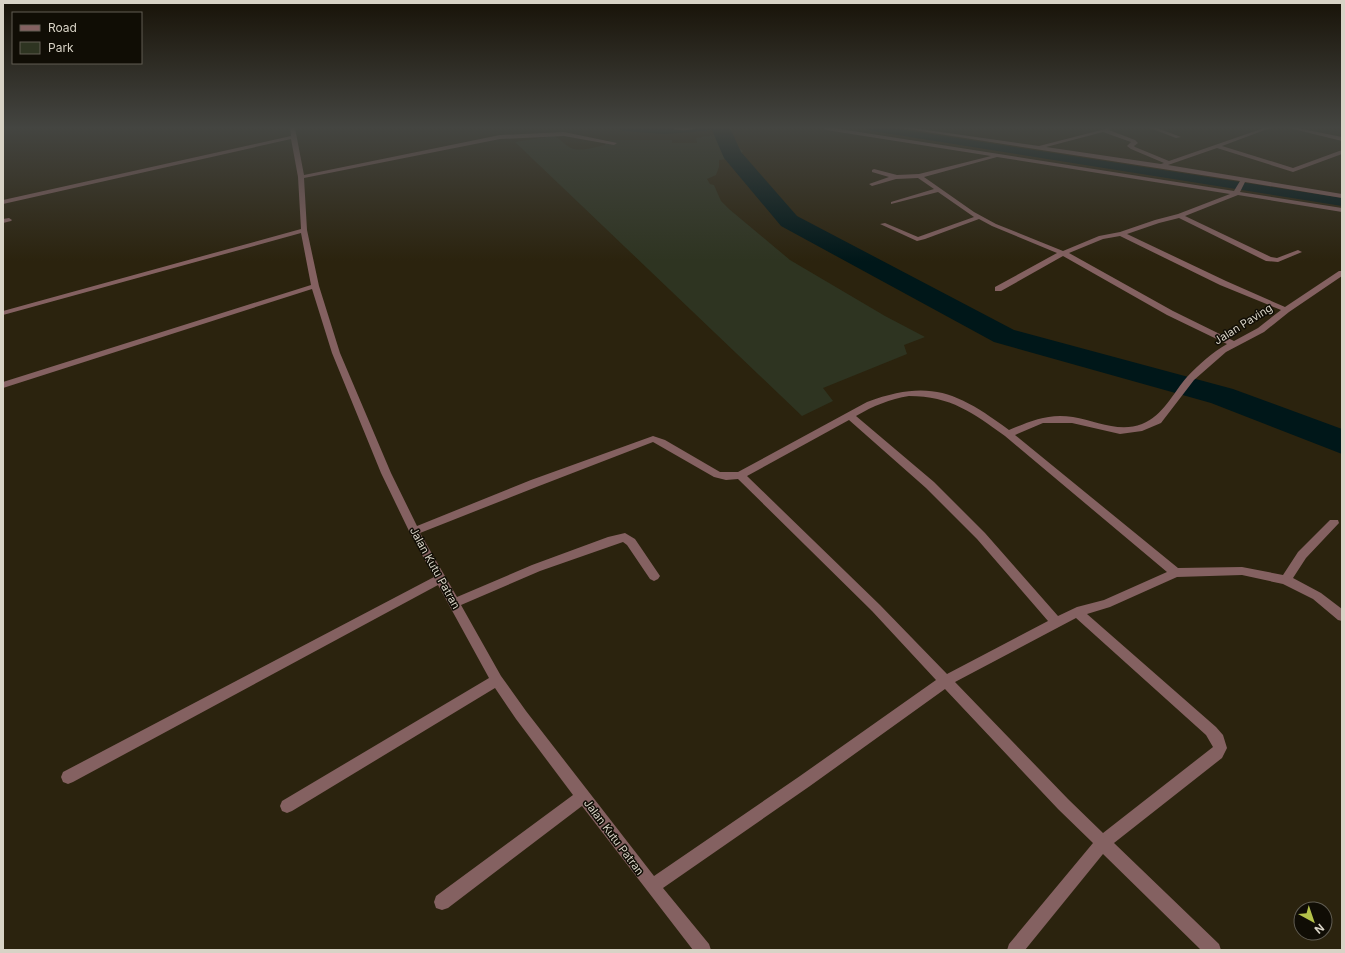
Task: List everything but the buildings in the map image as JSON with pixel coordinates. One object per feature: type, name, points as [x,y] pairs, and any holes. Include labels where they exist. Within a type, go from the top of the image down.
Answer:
[{"type":"street","points":[[3,202],[125,172]]},
{"type":"street","name":"Jalan Kutu Patran","points":[[300,172],[304,230],[315,286],[336,353],[386,473],[414,531],[497,680],[521,715],[703,950]]},
{"type":"street","points":[[301,177],[324,172]]},
{"type":"street","points":[[876,172],[897,177]]},
{"type":"street","points":[[872,184],[897,177],[919,176],[933,172]]},
{"type":"street","points":[[1104,172],[1342,210]]},
{"type":"street","points":[[1194,172],[1242,182],[1342,196]]},
{"type":"street","points":[[1103,180],[1119,175]]},
{"type":"street","points":[[919,176],[979,217],[1005,230],[1062,252],[1170,313],[1233,344]]},
{"type":"street","points":[[998,289],[1062,252],[1078,248],[1101,237],[1121,234],[1157,221],[1180,216],[1237,193],[1242,182]]},
{"type":"street","points":[[893,203],[938,190]]},
{"type":"street","points":[[1180,216],[1269,259],[1278,260],[1298,252]]},
{"type":"street","points":[[883,224],[912,238],[923,238],[979,217]]},
{"type":"street","points":[[3,313],[304,230]]},
{"type":"street","points":[[1121,234],[1223,283],[1286,310]]},
{"type":"street","name":"Jalan Paving","points":[[1008,434],[1042,420],[1072,420],[1120,430],[1142,428],[1158,421],[1170,403],[1191,378],[1223,350],[1261,330],[1286,310],[1342,273]]},
{"type":"street","points":[[3,385],[315,286]]},
{"type":"street","points":[[414,531],[514,491],[653,439],[662,442],[718,475],[740,475],[849,415],[888,396],[916,391],[944,395],[980,413],[1008,434],[1176,573]]},
{"type":"street","points":[[849,415],[935,490],[981,536],[1056,622]]},
{"type":"street","points":[[740,475],[876,608],[1063,804],[1213,950]]},
{"type":"street","points":[[1286,580],[1302,555],[1334,523]]},
{"type":"street","points":[[454,603],[536,568],[612,540],[625,537],[631,542],[654,576]]},
{"type":"street","points":[[652,886],[805,781],[945,681],[1077,612],[1106,604],[1176,573],[1242,571],[1286,580],[1317,596],[1342,616]]},
{"type":"street","points":[[68,777],[440,579]]},
{"type":"street","points":[[1015,950],[1103,842],[1217,753],[1220,748],[1218,740],[1211,731],[1077,612]]},
{"type":"street","points":[[287,806],[497,680]]},
{"type":"street","points":[[442,902],[583,796]]},
{"type":"green space","points":[[547,172],[717,172],[716,175],[707,179],[710,184],[714,185],[721,201],[790,260],[885,316],[925,337],[904,345],[907,354],[823,388],[833,401],[802,416]]},
{"type":"waterway","points":[[747,172],[789,221],[1004,336],[1222,396],[1342,442]]},
{"type":"waterway","points":[[1154,172],[1342,202]]}]
